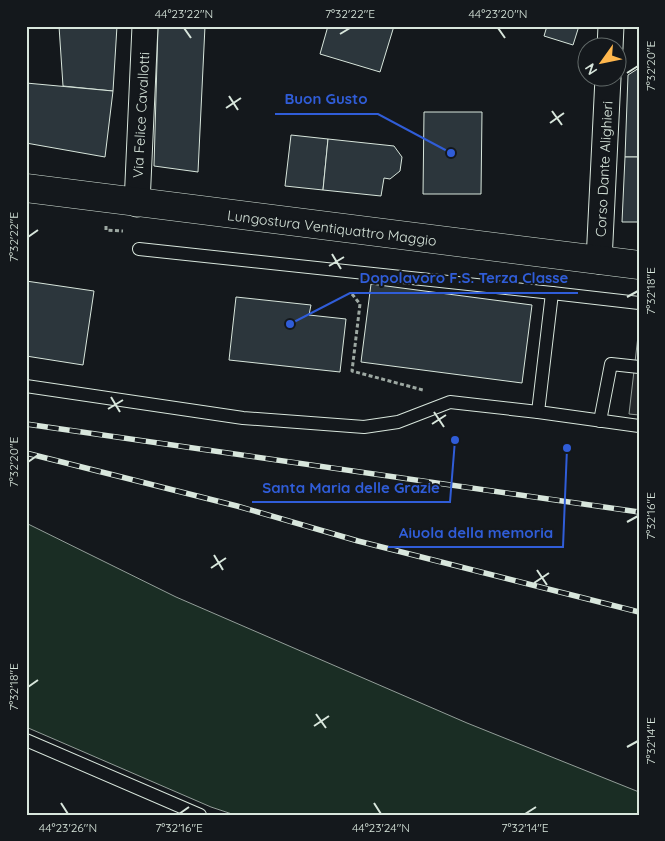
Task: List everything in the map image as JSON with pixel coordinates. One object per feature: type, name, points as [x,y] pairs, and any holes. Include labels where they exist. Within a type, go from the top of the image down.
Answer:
[{"type":"street","name":"Via Felice Cavallotti","points":[[137,204],[145,26]]},
{"type":"street","name":"Corso Dante Alighieri","points":[[599,261],[608,88]]},
{"type":"street","name":"Lungostura Ventiquattro Maggio","points":[[26,188],[137,204],[639,265]]},
{"type":"lane","points":[[139,249],[639,303]]},
{"type":"lane","points":[[538,412],[552,293]]},
{"type":"lane","points":[[600,421],[611,364],[639,367]]},
{"type":"lane","points":[[26,386],[243,418],[364,427],[398,422],[450,402],[639,426]]},
{"type":"lane","points":[[26,740],[200,815]]},
{"type":"path","points":[[108,218],[106,230],[141,232],[139,249]]},
{"type":"path","points":[[351,292],[360,304],[352,371],[423,390],[450,402]]},
{"type":"green space","points":[[26,523],[176,597],[467,723],[639,792],[639,815],[235,815],[211,807],[26,727]]},
{"type":"shaded area","points":[[639,336],[639,415],[629,414]]},
{"type":"building","points":[[59,26],[117,26],[113,91],[63,86]]},
{"type":"building","points":[[158,26],[205,26],[198,172],[154,166]]},
{"type":"building","points":[[328,26],[394,26],[380,72],[320,54]]},
{"type":"building","points":[[547,26],[579,26],[573,45],[544,36]]},
{"type":"building","points":[[639,68],[639,157],[625,157],[628,75]]},
{"type":"building","points":[[26,83],[113,91],[105,157],[26,143]]},
{"type":"building","points":[[424,112],[482,112],[481,194],[423,194]]},
{"type":"building","points":[[291,135],[328,139],[323,190],[285,186]]},
{"type":"building","points":[[328,139],[394,146],[402,157],[400,171],[390,179],[384,178],[381,196],[323,190]]},
{"type":"building","points":[[625,157],[639,157],[639,222],[622,222]]},
{"type":"building","points":[[26,281],[94,291],[83,365],[26,356]]},
{"type":"building","points":[[371,284],[532,305],[522,383],[361,362]]},
{"type":"building","points":[[236,297],[311,305],[309,315],[346,319],[340,372],[229,360]]},
{"type":"railway","points":[[26,424],[639,512]]},
{"type":"railway","points":[[26,453],[237,506],[358,541],[639,612]]},
{"type":"place","name":"Buon Gusto","points":[[451,153]]},
{"type":"place","name":"Dopolavoro F.S. Terza Classe","points":[[290,324]]},
{"type":"place","name":"Santa Maria delle Grazie","points":[[455,440]]},
{"type":"place","name":"Aiuola della memoria","points":[[567,448]]}]
